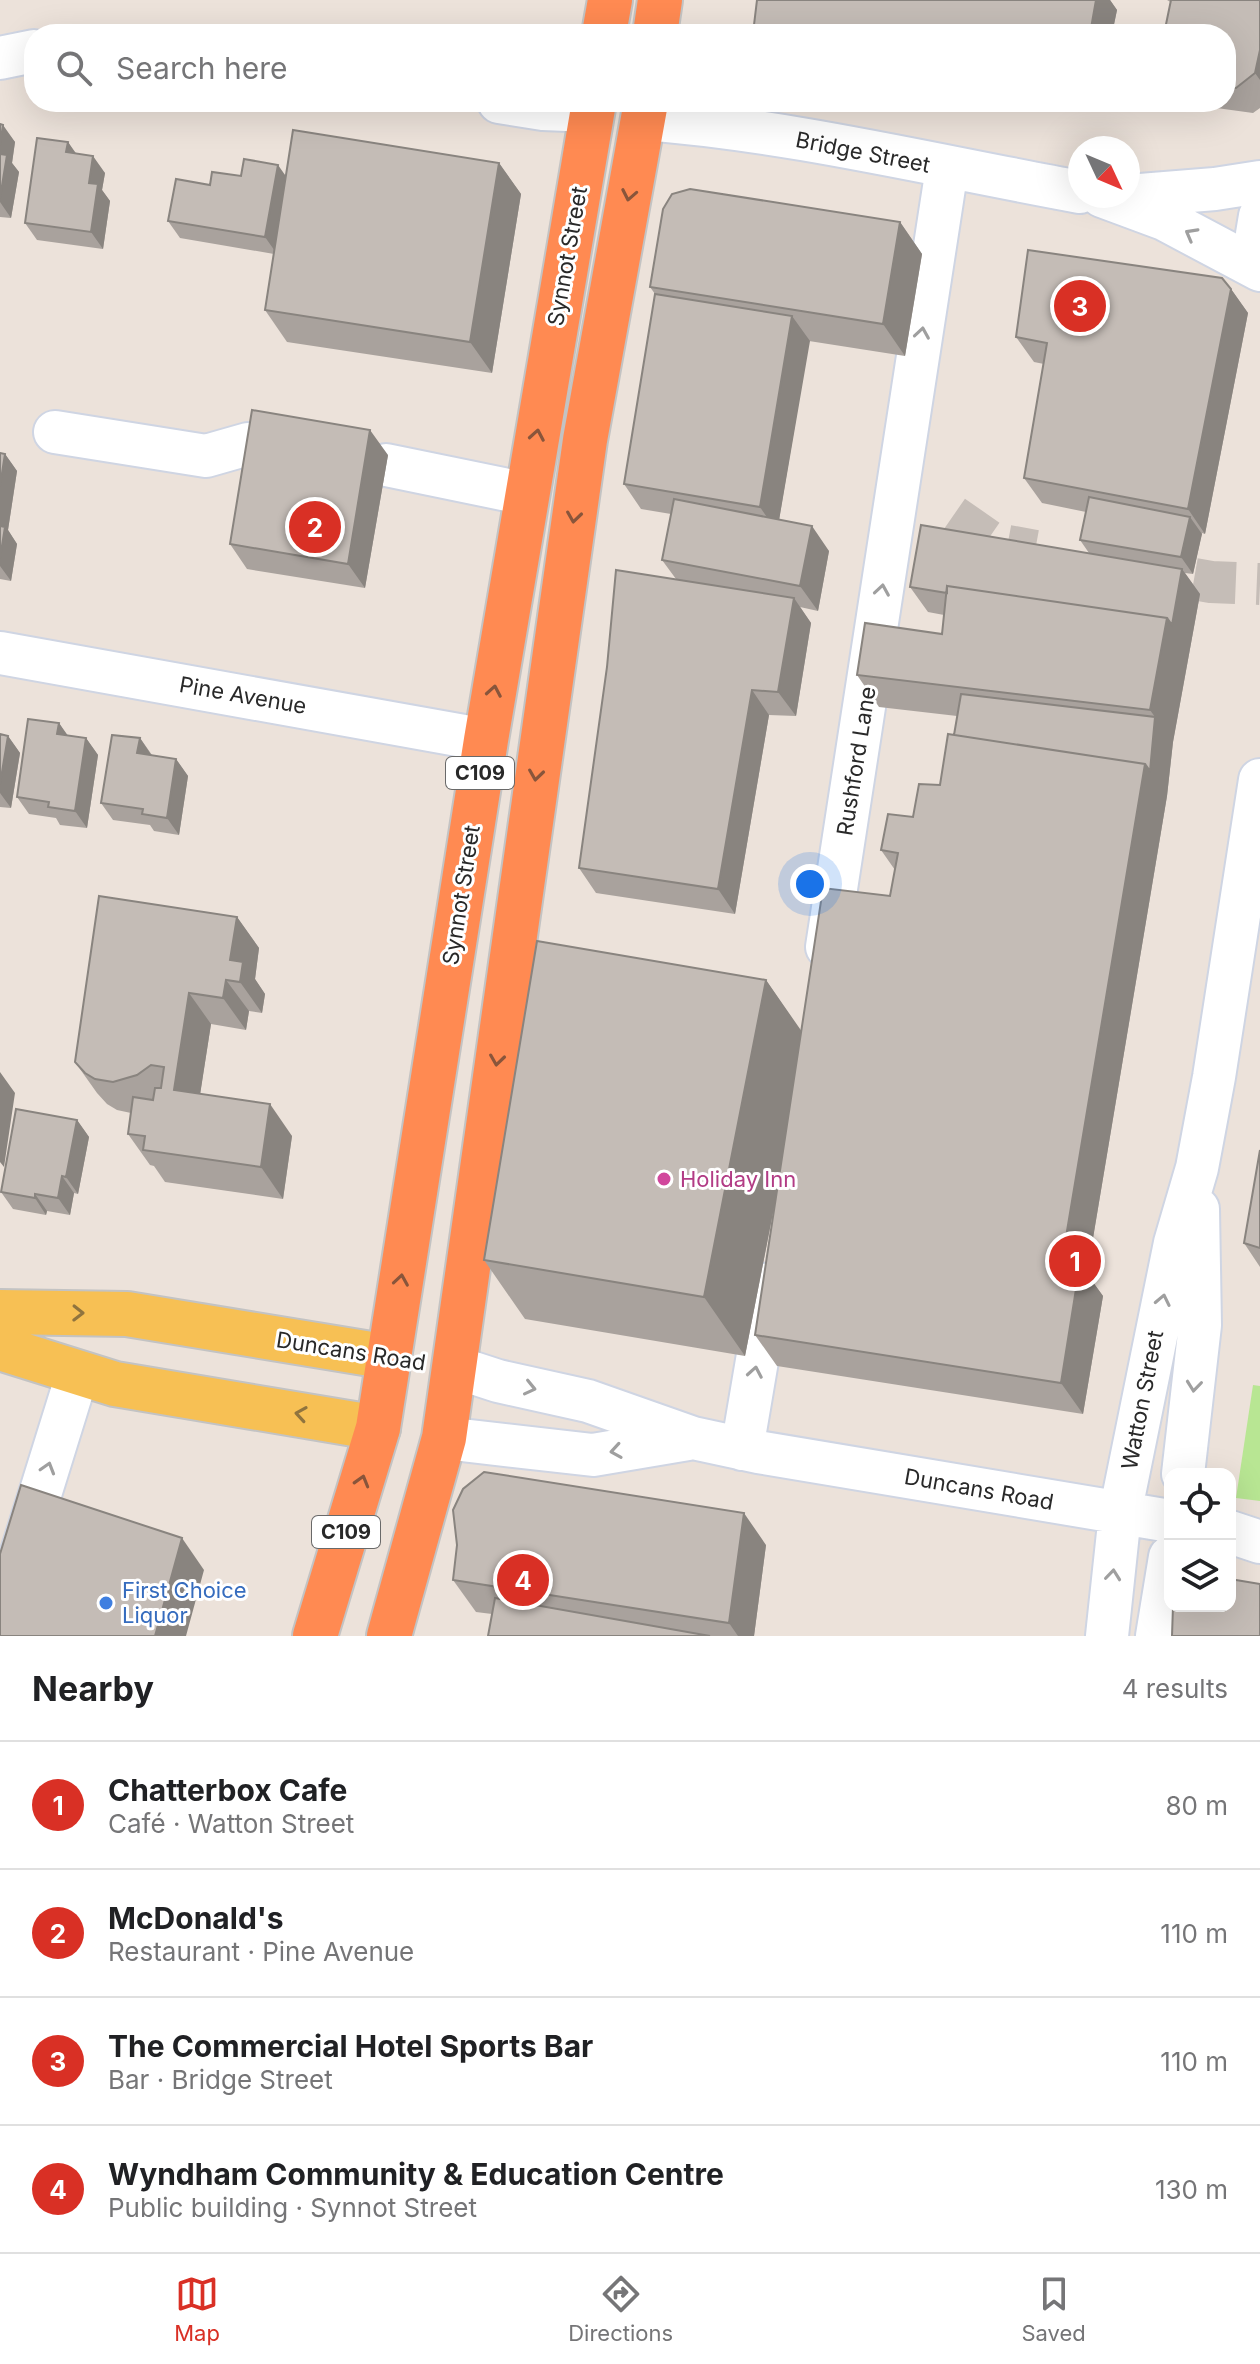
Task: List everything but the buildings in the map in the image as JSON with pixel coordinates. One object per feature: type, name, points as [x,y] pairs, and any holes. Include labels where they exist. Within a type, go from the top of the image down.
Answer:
[{"type":"highway","points":[[606,24],[610,0]]},
{"type":"highway","points":[[656,24],[660,0]]},
{"type":"highway","name":"Synnot Street","points":[[315,1636],[378,1428],[486,740],[592,112]]},
{"type":"highway","name":"C109","points":[[389,1636],[444,1438],[585,440],[645,112]]},
{"type":"highway","points":[[486,740],[515,736],[543,726]]},
{"type":"highway","points":[[443,1010],[503,1018]]},
{"type":"highway","name":"Duncans Road","points":[[389,1357],[455,1367]]},
{"type":"highway","name":"Duncans Road","points":[[378,1428],[444,1438]]},
{"type":"main road","name":"Duncans Road","points":[[0,1312],[127,1314],[389,1357]]},
{"type":"main road","name":"Duncans Road","points":[[0,1348],[115,1384],[378,1428]]},
{"type":"street","points":[[0,58],[24,53]]},
{"type":"street","name":"Bridge Street","points":[[653,112],[696,123],[1068,188]]},
{"type":"street","name":"Rushford Lane","points":[[821,982],[947,168]]},
{"type":"street","name":"Bridge Street","points":[[1140,193],[1215,189],[1260,182]]},
{"type":"street","name":"Bridge Street","points":[[1139,208],[1260,270]]},
{"type":"street","points":[[1260,216],[1257,234],[1260,257]]},
{"type":"street","points":[[55,432],[206,456],[258,445]]},
{"type":"street","points":[[386,465],[527,494]]},
{"type":"street","name":"Pine Avenue","points":[[0,653],[486,740]]},
{"type":"street","name":"Watton Street","points":[[1107,1636],[1120,1514],[1175,1243],[1197,1168],[1216,1066],[1260,780]]},
{"type":"street","name":"Watton Street","points":[[1184,1468],[1200,1325],[1197,1168]]},
{"type":"street","points":[[742,1449],[775,1252]]},
{"type":"street","name":"Duncans Road","points":[[455,1367],[498,1381],[588,1401],[693,1438],[742,1449],[1164,1520]]},
{"type":"street","points":[[0,1623],[78,1372]]},
{"type":"street","name":"Duncans Road","points":[[444,1438],[593,1455],[693,1438]]},
{"type":"street","points":[[403,1591],[413,1636]]},
{"type":"street","points":[[1157,1636],[1164,1593]]},
{"type":"green space","points":[[1253,1385],[1260,1386],[1260,1501],[1236,1498]]},
{"type":"tunnel","points":[[953,516],[992,543],[1035,551]]},
{"type":"tunnel","points":[[1132,568],[1211,582],[1260,584]]},
{"type":"place","name":"The Commercial Hotel Sports Bar","points":[[1080,306]]},
{"type":"place","name":"McDonald's","points":[[315,527]]},
{"type":"place","name":"Holiday Inn","points":[[664,1179]]},
{"type":"place","name":"Chatterbox Cafe","points":[[1075,1261]]},
{"type":"place","name":"Wyndham Community & Education Centre","points":[[523,1580]]},
{"type":"place","name":"First Choice Liquor","points":[[106,1603]]}]
